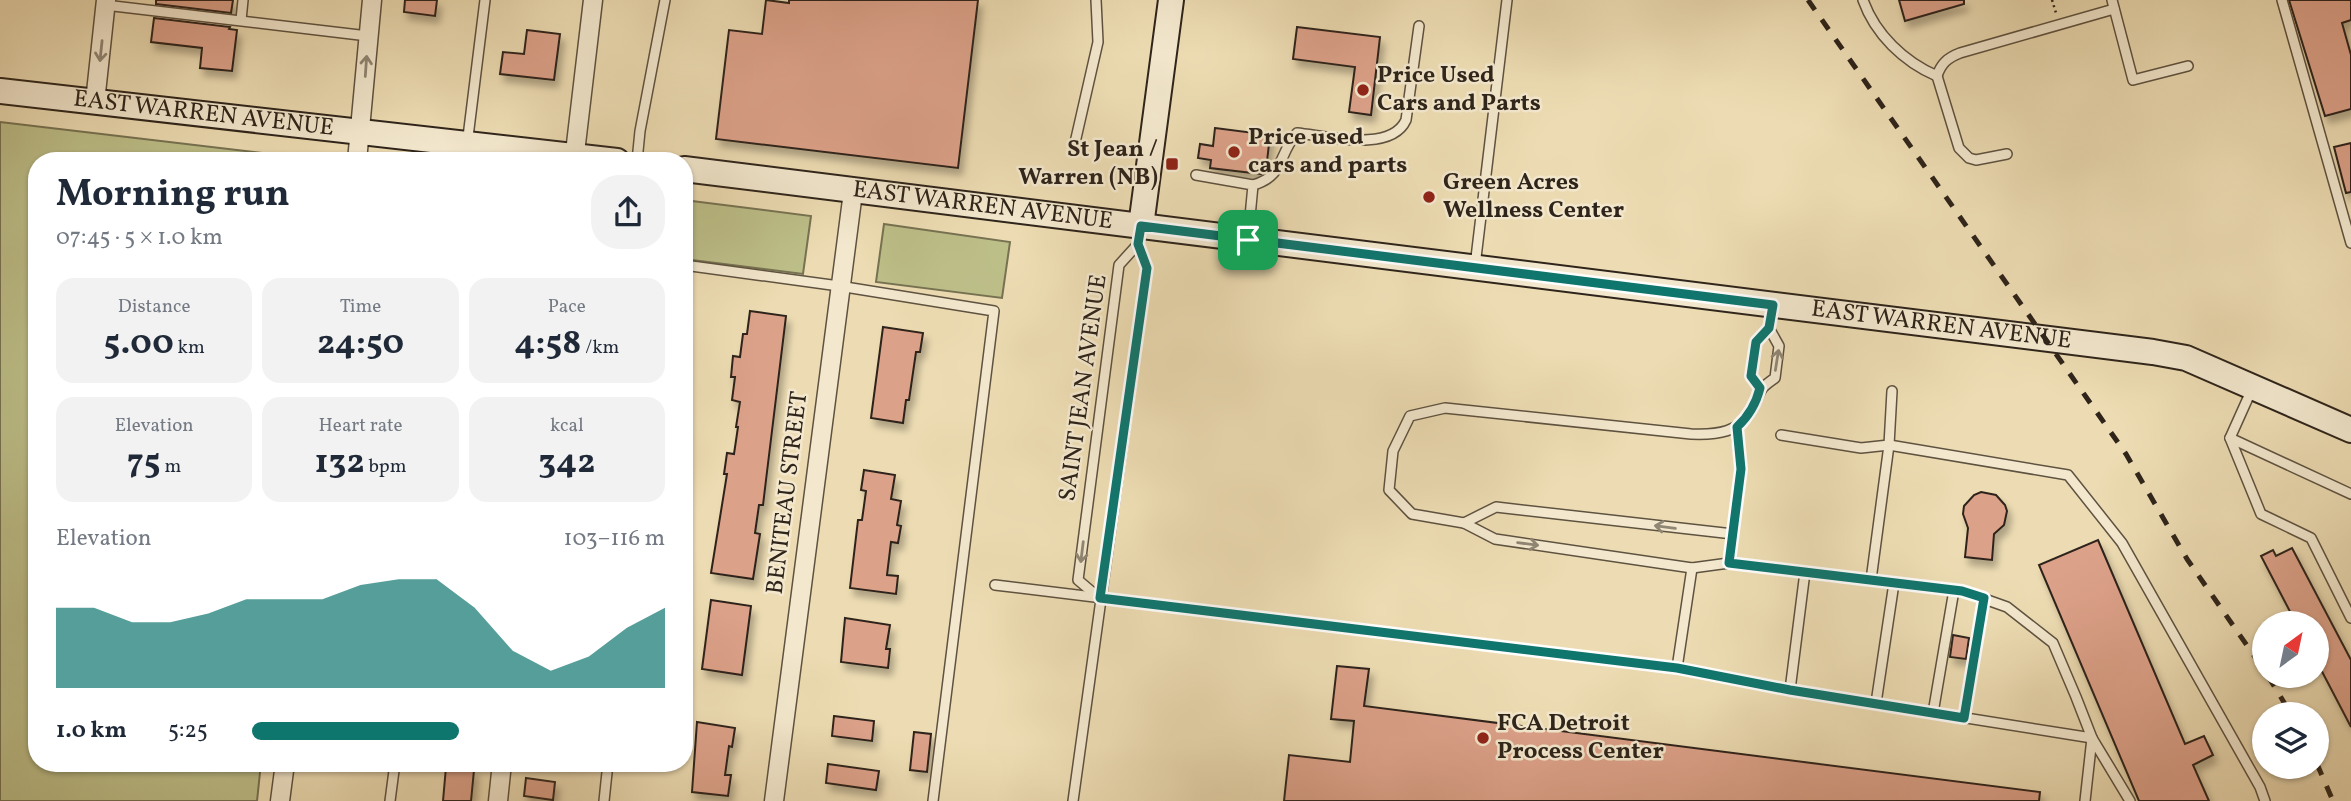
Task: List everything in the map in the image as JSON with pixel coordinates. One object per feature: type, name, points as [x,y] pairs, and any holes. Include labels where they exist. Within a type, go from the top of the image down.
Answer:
[{"type":"main road","points":[[1140,235],[1171,0]]},
{"type":"main road","name":"EAST WARREN AVENUE","points":[[0,91],[361,132],[461,152]]},
{"type":"main road","name":"EAST WARREN AVENUE","points":[[693,171],[853,191],[1140,235],[1248,240],[1475,268],[1771,316],[2186,358],[2351,430]]},
{"type":"street","points":[[358,152],[372,0]]},
{"type":"street","points":[[576,152],[593,0]]},
{"type":"street","points":[[95,102],[106,2]]},
{"type":"street","name":"BENITEAU STREET","points":[[774,801],[853,191]]},
{"type":"street","points":[[280,801],[284,772]]},
{"type":"street","points":[[498,801],[501,772]]},
{"type":"lane","points":[[241,20],[243,0]]},
{"type":"lane","points":[[466,152],[485,0]]},
{"type":"lane","points":[[638,152],[665,0]]},
{"type":"lane","points":[[1074,147],[1098,42],[1096,0]]},
{"type":"lane","points":[[1475,268],[1507,0]]},
{"type":"lane","points":[[1863,0],[1870,17],[1894,47],[1922,70],[1937,76]]},
{"type":"lane","points":[[2282,0],[2351,243]]},
{"type":"lane","points":[[106,2],[368,36]]},
{"type":"lane","points":[[2007,154],[1976,160],[1962,153],[1959,148],[1937,76],[1943,63],[1959,52],[2113,4],[2133,80],[2188,65]]},
{"type":"lane","points":[[1196,175],[1253,185],[1267,181],[1273,176],[1297,133],[1370,140],[1391,136],[1403,127],[1406,120],[1419,26]]},
{"type":"lane","points":[[1248,240],[1253,185]]},
{"type":"lane","name":"SAINT JEAN AVENUE","points":[[1100,598],[1078,580],[1119,265],[1140,235]]},
{"type":"lane","name":"SAINT JEAN AVENUE","points":[[1073,801],[1147,268],[1140,235]]},
{"type":"lane","points":[[693,266],[994,311],[933,801]]},
{"type":"lane","points":[[1760,388],[1751,376],[1756,342],[1771,316]]},
{"type":"lane","points":[[1771,316],[1779,346],[1774,378],[1760,388],[1752,409],[1737,427],[1726,432],[1691,435],[1445,408],[1410,416],[1393,450],[1390,490],[1412,514],[1464,523],[1495,539],[1692,568],[1729,563],[1954,590],[2007,607],[2053,643],[2092,738],[2130,801]]},
{"type":"lane","points":[[2253,387],[2230,438],[2261,514],[2311,538],[2351,618]]},
{"type":"lane","points":[[1871,580],[1889,444],[1892,391]]},
{"type":"lane","points":[[1729,563],[1741,469],[1737,427]]},
{"type":"lane","points":[[1780,436],[1861,448],[1889,444],[2068,475],[2122,543],[2260,787],[2265,801]]},
{"type":"lane","points":[[2230,438],[2351,494]]},
{"type":"lane","points":[[1464,523],[1496,507],[1733,534]]},
{"type":"lane","points":[[1677,668],[1692,568]]},
{"type":"lane","points":[[1790,690],[1805,572]]},
{"type":"lane","points":[[1876,704],[1894,583]]},
{"type":"lane","points":[[995,585],[1677,668],[1790,690],[2092,738]]},
{"type":"lane","points":[[1933,713],[1954,590]]},
{"type":"lane","points":[[1964,718],[1984,598]]},
{"type":"lane","points":[[2085,801],[2092,738]]},
{"type":"lane","points":[[390,801],[394,772]]},
{"type":"lane","points":[[604,801],[607,772]]},
{"type":"path","points":[[2052,0],[2056,13]]},
{"type":"green space","points":[[0,122],[253,152],[28,152],[28,772],[260,772],[257,801],[0,801]]},
{"type":"green space","points":[[693,201],[811,216],[803,274],[693,260]]},
{"type":"green space","points":[[884,224],[1010,242],[1002,298],[876,282]]},
{"type":"building","points":[[156,0],[233,0],[231,13],[156,4]]},
{"type":"building","points":[[405,0],[437,0],[435,16],[404,12]]},
{"type":"building","points":[[766,0],[789,3],[789,0],[978,0],[958,168],[716,139],[729,30],[762,34]]},
{"type":"building","points":[[1899,0],[1964,0],[1964,4],[1905,21]]},
{"type":"building","points":[[2289,0],[2351,0],[2351,20],[2342,23],[2351,55],[2351,109],[2325,116]]},
{"type":"building","points":[[154,18],[237,30],[232,71],[200,68],[202,48],[151,42]]},
{"type":"building","name":"Price Used Cars and Parts","points":[[1297,27],[1380,37],[1371,115],[1349,112],[1355,67],[1293,59]]},
{"type":"building","points":[[527,30],[560,34],[554,80],[500,74],[503,52],[524,54]]},
{"type":"building","name":"Price used cars and parts","points":[[1215,128],[1270,135],[1266,170],[1261,174],[1210,168],[1211,160],[1198,158],[1200,144],[1213,146]]},
{"type":"building","points":[[2351,143],[2351,192],[2346,193],[2334,147]]},
{"type":"building","points":[[750,311],[786,316],[763,505],[759,505],[755,533],[760,534],[753,579],[711,573],[727,474],[724,474],[727,453],[734,454],[738,427],[740,402],[732,400],[735,377],[731,377],[733,356],[740,357]]},
{"type":"building","points":[[883,327],[923,333],[920,352],[916,352],[903,423],[871,418]]},
{"type":"building","points":[[864,470],[895,475],[891,499],[901,501],[897,525],[901,526],[898,543],[891,542],[887,575],[898,576],[896,594],[850,588],[858,520],[862,520],[866,491],[861,490]]},
{"type":"building","points":[[1981,492],[1996,495],[2007,511],[2004,525],[1994,534],[1992,560],[1965,557],[1968,528],[1963,514],[1964,506],[1974,495]]},
{"type":"building","points":[[2098,540],[2185,744],[2204,736],[2213,755],[2193,765],[2209,801],[2139,801],[2039,565]]},
{"type":"building","points":[[2292,548],[2325,611],[2290,611],[2261,556],[2273,550],[2276,556]]},
{"type":"building","points":[[711,600],[751,606],[742,675],[702,669]]},
{"type":"building","points":[[845,618],[890,625],[886,649],[890,649],[888,668],[841,662]]},
{"type":"building","points":[[2329,618],[2351,660],[2351,727],[2329,685]]},
{"type":"building","points":[[1953,635],[1969,638],[1966,659],[1950,657]]},
{"type":"building","name":"FCA Detroit Process Center","points":[[1337,666],[1369,669],[1364,706],[2040,792],[2039,801],[1284,801],[1289,755],[1350,762],[1354,721],[1331,719]]},
{"type":"building","points":[[834,716],[874,721],[872,741],[832,736]]},
{"type":"building","points":[[697,722],[735,728],[732,747],[729,746],[725,775],[731,775],[728,796],[692,792]]},
{"type":"building","points":[[914,732],[931,734],[927,772],[910,770]]},
{"type":"building","points":[[828,764],[879,771],[876,790],[826,783]]},
{"type":"building","points":[[446,772],[474,772],[471,801],[443,801]]},
{"type":"building","points":[[526,778],[555,782],[553,800],[524,796]]},
{"type":"railway","points":[[1808,0],[2126,454],[2187,559],[2252,653]]},
{"type":"railway","points":[[2275,688],[2284,702]]},
{"type":"railway","points":[[2323,779],[2333,801]]},
{"type":"place","name":"Price Used Cars and Parts","points":[[1363,90]]},
{"type":"place","name":"Price used cars and parts","points":[[1234,152]]},
{"type":"place","name":"St Jean / Warren (NB)","points":[[1172,164]]},
{"type":"place","name":"Green Acres Wellness Center","points":[[1429,197]]},
{"type":"place","name":"FCA Detroit Process Center","points":[[1483,738]]},
{"type":"route","points":[[1141,226],[1248,240],[1773,305],[1769,328],[1756,342],[1751,376],[1760,388],[1759,394],[1752,409],[1737,427],[1741,469],[1729,563],[1962,591],[1984,598],[1964,718],[1790,690],[1677,668],[1100,598],[1147,268],[1138,244],[1141,226]]}]
